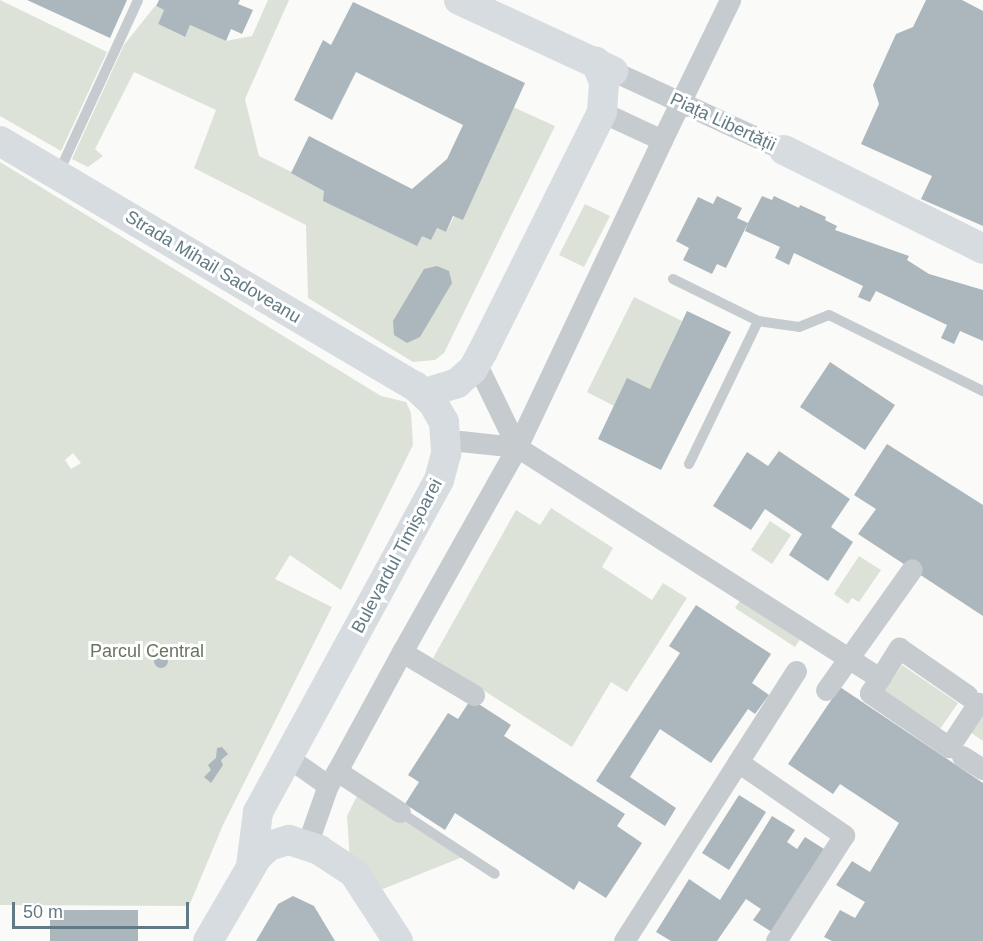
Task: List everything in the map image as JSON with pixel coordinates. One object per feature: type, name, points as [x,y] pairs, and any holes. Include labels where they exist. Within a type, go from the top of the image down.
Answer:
[{"type":"street","name":"Piața Libertății","points":[[459,0],[784,150],[983,249]]},
{"type":"street","points":[[310,836],[333,778],[517,447],[730,0]]},
{"type":"street","points":[[425,393],[457,383],[473,369],[483,351],[602,112],[604,66]]},
{"type":"street","points":[[606,114],[662,140]]},
{"type":"street","name":"Strada Mihail Sadoveanu","points":[[0,141],[425,393]]},
{"type":"street","points":[[481,373],[517,447]]},
{"type":"street","name":"Bulevardul Timișoarei","points":[[208,941],[251,866],[258,812],[443,470],[444,422],[425,393]]},
{"type":"street","points":[[460,441],[517,447],[880,678]]},
{"type":"street","points":[[826,690],[912,569]]},
{"type":"street","points":[[898,648],[978,703],[949,747],[870,693],[880,678],[898,648]]},
{"type":"street","points":[[402,652],[474,695]]},
{"type":"street","points":[[624,941],[796,671]]},
{"type":"street","points":[[962,756],[983,769]]},
{"type":"street","points":[[738,762],[844,835],[776,941]]},
{"type":"street","points":[[296,763],[333,778],[400,812]]},
{"type":"street","points":[[251,866],[262,850],[279,841],[298,842],[319,850],[363,884],[398,941]]},
{"type":"lane","points":[[57,175],[138,0]]},
{"type":"lane","points":[[673,279],[759,321],[799,327],[829,315],[983,391]]},
{"type":"lane","points":[[689,464],[759,321]]},
{"type":"lane","points":[[400,812],[495,874]]},
{"type":"green space","points":[[0,0],[107,52],[61,151],[0,116]]},
{"type":"green space","points":[[268,0],[289,0],[245,99],[259,156],[422,236],[437,228],[446,232],[513,107],[555,126],[444,353],[435,360],[413,362],[308,298],[306,225],[194,168],[216,110],[134,72],[95,149],[103,156],[88,167],[72,159],[124,45],[155,6],[164,10],[158,24],[184,37],[190,25],[226,41],[252,36]]},
{"type":"green space","name":"Parcul Central","points":[[0,162],[381,396],[406,402],[411,413],[413,445],[341,590],[290,555],[275,579],[332,607],[223,825],[189,906],[0,905]],"holes":[[[73,453],[81,463],[71,469],[65,460]]]},
{"type":"green space","points":[[585,204],[610,216],[584,267],[559,255]]},
{"type":"green space","points":[[634,297],[682,321],[650,389],[627,379],[614,406],[587,392]]},
{"type":"green space","points":[[551,508],[613,548],[602,567],[652,600],[663,583],[687,598],[627,692],[611,682],[572,747],[433,658],[516,510],[540,525]]},
{"type":"green space","points":[[770,521],[791,535],[772,564],[751,550]]},
{"type":"green space","points":[[859,556],[881,570],[859,602],[852,598],[848,604],[834,594]]},
{"type":"green space","points":[[745,593],[805,632],[795,647],[735,608]]},
{"type":"green space","points":[[902,665],[958,703],[938,732],[882,694]]},
{"type":"green space","points":[[983,713],[983,741],[970,732]]},
{"type":"green space","points":[[361,788],[465,856],[383,889],[350,861],[347,816]]},
{"type":"building","points":[[27,0],[127,0],[110,38]]},
{"type":"building","points":[[159,0],[240,0],[238,4],[253,10],[242,34],[231,29],[226,41],[190,25],[185,37],[158,24],[164,10],[156,6]]},
{"type":"building","points":[[926,0],[962,0],[983,11],[983,226],[921,199],[932,176],[861,144],[879,104],[873,85],[886,56],[896,34],[913,27]]},
{"type":"building","points":[[353,2],[525,83],[463,220],[453,216],[446,232],[437,228],[431,240],[422,236],[417,246],[323,201],[324,191],[291,173],[309,136],[412,189],[447,159],[463,125],[356,72],[332,120],[294,100],[323,40],[331,45]]},
{"type":"building","points":[[717,196],[742,208],[737,218],[748,223],[726,268],[717,264],[712,274],[683,260],[689,248],[676,241],[698,197],[713,204]]},
{"type":"building","points":[[762,196],[772,200],[774,196],[826,217],[825,220],[837,226],[835,230],[909,256],[907,260],[929,274],[983,290],[983,341],[960,331],[954,344],[941,338],[947,325],[876,291],[870,302],[858,297],[863,286],[794,253],[789,265],[775,258],[780,247],[745,231]]},
{"type":"building","points":[[437,266],[449,271],[452,283],[420,337],[407,343],[394,335],[393,321],[424,269]]},
{"type":"building","points":[[687,311],[731,332],[661,470],[598,439],[627,378],[650,389]]},
{"type":"building","points":[[830,362],[895,405],[865,450],[800,407]]},
{"type":"building","points":[[887,444],[983,505],[983,616],[858,534],[876,509],[854,495]]},
{"type":"building","points":[[779,451],[850,499],[831,527],[853,542],[828,581],[789,555],[802,534],[765,509],[751,530],[713,506],[747,452],[768,466]]},
{"type":"building","points":[[696,605],[771,654],[752,683],[769,695],[755,714],[748,709],[711,763],[660,729],[630,777],[676,808],[665,826],[596,781],[680,653],[669,646]]},
{"type":"building","points":[[161,654],[166,656],[168,661],[166,666],[161,668],[156,666],[154,661],[156,656]]},
{"type":"building","points":[[840,687],[983,783],[983,941],[832,941],[824,937],[840,910],[855,918],[865,902],[836,885],[852,861],[870,872],[899,823],[840,784],[833,794],[788,764]]},
{"type":"building","points":[[471,699],[511,725],[504,736],[625,814],[617,826],[642,843],[606,898],[579,881],[574,890],[455,813],[445,830],[405,804],[419,782],[408,775],[448,713],[458,719]]},
{"type":"building","points":[[222,747],[228,754],[221,760],[223,765],[211,783],[204,777],[211,770],[208,765],[216,758],[217,748]]},
{"type":"building","points":[[739,795],[766,812],[729,870],[702,853]]},
{"type":"building","points":[[772,816],[795,830],[787,842],[797,849],[805,837],[824,849],[772,932],[753,920],[761,909],[746,899],[717,941],[671,941],[656,932],[689,879],[720,900]]},
{"type":"building","points":[[293,896],[314,906],[335,941],[256,941],[278,904]]},
{"type":"building","points":[[50,910],[138,910],[138,941],[50,941]]}]
